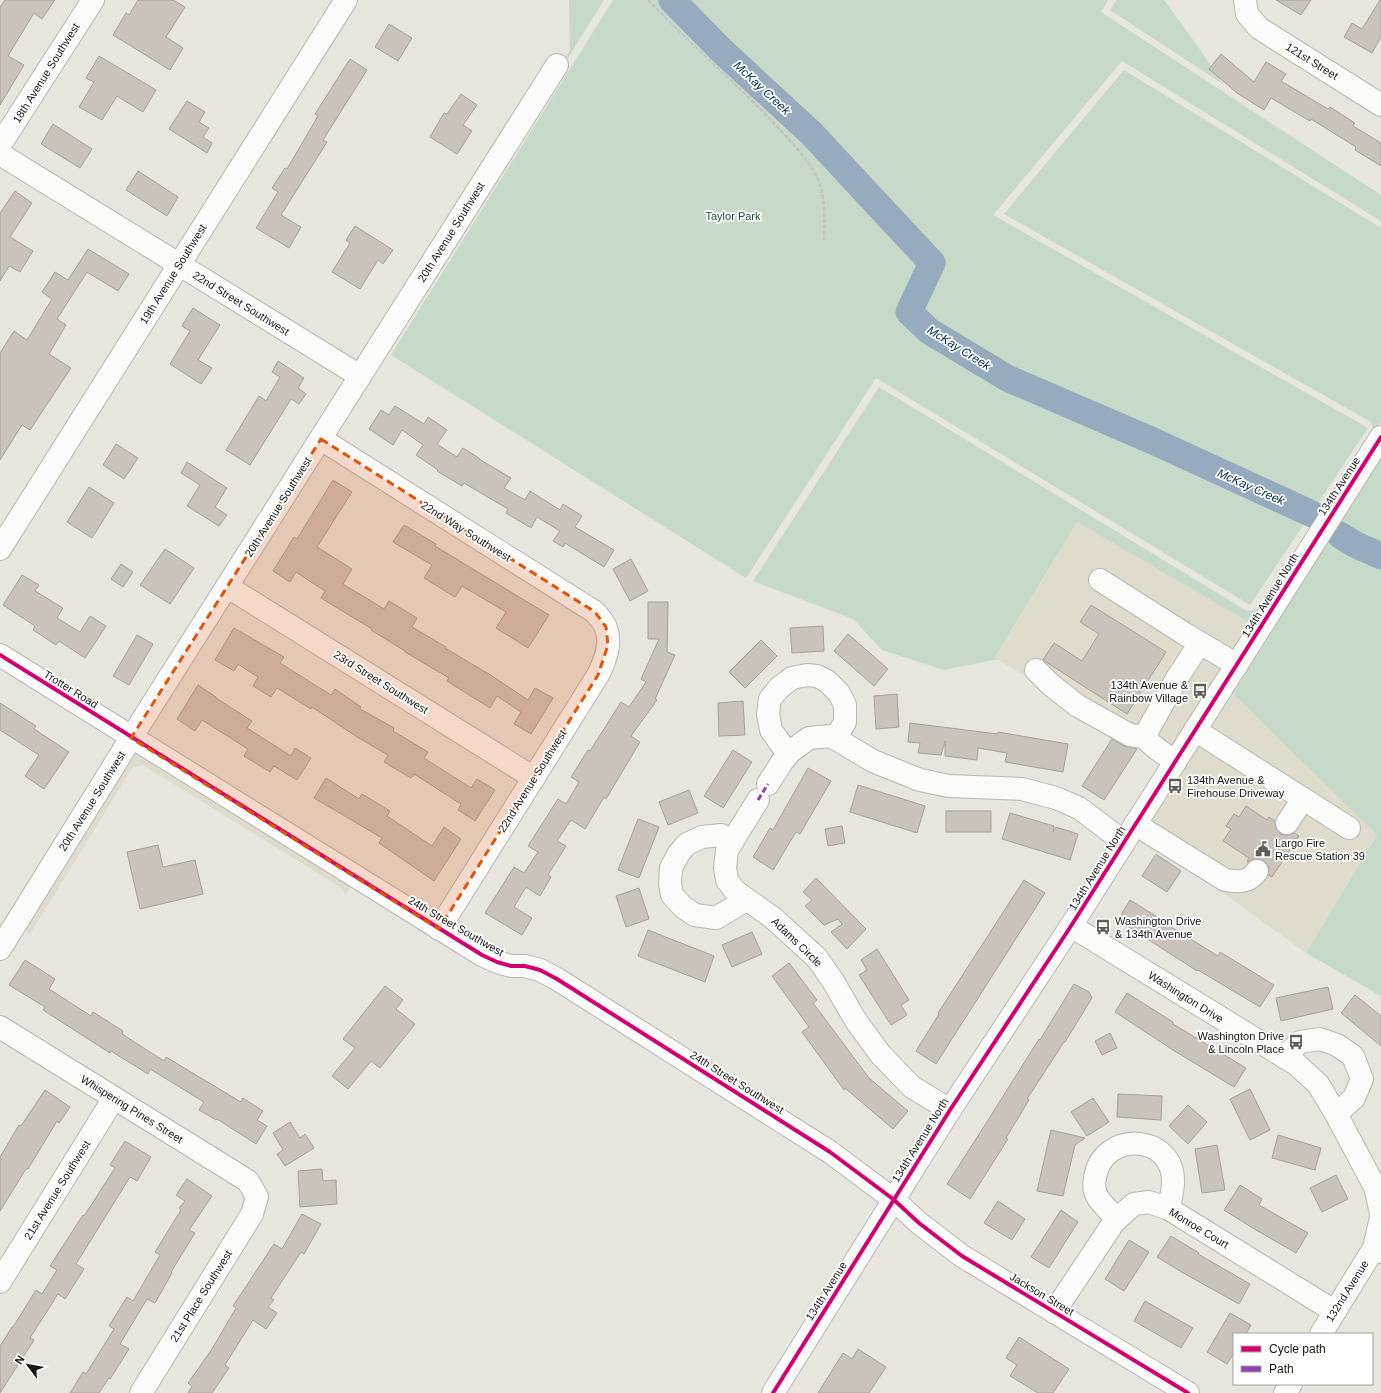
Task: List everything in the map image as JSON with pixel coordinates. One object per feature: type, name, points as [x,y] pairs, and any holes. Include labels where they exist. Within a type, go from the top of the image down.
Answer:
[{"type":"street","name":"18th Avenue Southwest","points":[[0,145],[93,0]]},
{"type":"street","name":"19th Avenue Southwest","points":[[0,549],[346,0]]},
{"type":"street","name":"121st Street","points":[[1246,7],[1259,28],[1381,105]]},
{"type":"street","name":"20th Avenue Southwest","points":[[0,949],[6,925],[132,738],[557,65]]},
{"type":"street","name":"22nd Street Southwest","points":[[0,154],[360,376]]},
{"type":"street","name":"134th Avenue","points":[[1312,545],[1381,437]]},
{"type":"street","name":"22nd Way Southwest","points":[[321,439],[595,612],[606,627]]},
{"type":"street","name":"134th Avenue North","points":[[893,1199],[1071,926],[1312,545]]},
{"type":"street","points":[[1100,580],[1200,643],[1237,664]]},
{"type":"street","name":"23rd Street Southwest","points":[[228,587],[534,778]]},
{"type":"street","name":"22nd Avenue Southwest","points":[[439,929],[598,675],[604,662],[608,645],[606,627]]},
{"type":"street","points":[[1144,737],[1177,678],[1200,643]]},
{"type":"street","name":"Trotter Road","points":[[0,655],[132,738]]},
{"type":"street","points":[[1036,670],[1078,706],[1130,735],[1144,737],[1150,744],[1176,761]]},
{"type":"street","points":[[788,754],[771,730],[768,714],[770,699],[779,688],[792,678],[807,675],[817,676],[827,681],[839,693],[845,705],[846,722],[835,739]]},
{"type":"street","points":[[1195,730],[1349,828]]},
{"type":"street","name":"Adams Circle","points":[[950,1110],[912,1087],[886,1060],[856,1021],[833,981],[817,958],[773,918],[735,891],[727,880],[725,868],[727,850],[788,754],[809,738],[831,736],[873,761],[920,780],[950,786],[1022,789],[1056,798],[1225,880],[1238,882],[1248,880],[1257,871]]},
{"type":"street","name":"24th Street Southwest","points":[[132,738],[439,929],[497,962],[511,966],[525,966],[540,970],[558,979],[830,1152],[893,1199]]},
{"type":"street","points":[[1287,823],[1303,799]]},
{"type":"street","points":[[733,841],[721,835],[702,837],[687,844],[679,853],[671,868],[670,884],[672,895],[683,907],[695,915],[716,918],[746,900]]},
{"type":"street","name":"Washington Drive","points":[[1071,926],[1296,1064],[1318,1084],[1336,1114],[1375,1188],[1381,1212]]},
{"type":"street","name":"Whispering Pines Street","points":[[0,1028],[248,1181],[257,1197]]},
{"type":"street","points":[[1284,1057],[1300,1042],[1320,1039],[1337,1045],[1353,1056],[1362,1079],[1354,1098],[1336,1114]]},
{"type":"street","name":"21st Avenue Southwest","points":[[0,1282],[114,1098]]},
{"type":"street","points":[[1117,1219],[1096,1196],[1094,1184],[1095,1177],[1102,1158],[1115,1147],[1128,1144],[1138,1143],[1150,1146],[1159,1151],[1167,1160],[1172,1170],[1173,1182],[1169,1209]]},
{"type":"street","name":"21st Place Southwest","points":[[141,1393],[252,1214],[257,1197]]},
{"type":"street","name":"134th Avenue","points":[[773,1393],[893,1199]]},
{"type":"street","name":"Jackson Street","points":[[893,1199],[919,1223],[962,1256],[1188,1393]]},
{"type":"street","name":"Monroe Court","points":[[1054,1312],[1114,1222],[1134,1204],[1149,1202],[1169,1209],[1334,1311]]},
{"type":"street","points":[[1378,1250],[1381,1218]]},
{"type":"street","name":"132nd Avenue","points":[[1322,1333],[1334,1311],[1378,1250]]},
{"type":"path","points":[[648,0],[767,116],[795,146],[813,170],[820,185],[825,214],[824,242]]},
{"type":"highlighted area","points":[[321,439],[595,612],[606,627],[608,645],[598,675],[439,929],[131,738]]},
{"type":"shaded area","points":[[1077,522],[1252,624],[1166,760],[995,658]]},
{"type":"shaded area","points":[[1267,633],[1270,634],[1233,694],[1377,835],[1306,953],[1140,833]]},
{"type":"shaded area","points":[[136,750],[352,884],[345,896],[343,889],[143,765],[133,767],[30,934],[24,930]]},
{"type":"green space","points":[[569,0],[604,0],[566,61],[564,60],[570,50]]},
{"type":"green space","name":"Taylor Park","points":[[613,0],[1108,0],[1101,12],[1381,195],[1381,221],[1122,61],[993,215],[1368,428],[1250,605],[876,378],[746,578],[391,355]]},
{"type":"green space","points":[[1117,0],[1164,0],[1223,84],[1110,10]]},
{"type":"green space","points":[[1124,70],[1381,228],[1381,421],[1252,624],[1077,522],[995,657],[998,659],[944,670],[882,650],[853,619],[753,581],[879,387],[1247,611],[1257,609],[1374,432],[1371,422],[1004,214]]},
{"type":"green space","points":[[1381,455],[1381,996],[1306,953],[1377,835],[1233,694]]},
{"type":"building","points":[[5,0],[55,0],[42,19],[34,13],[8,56],[24,65],[0,105],[0,7]]},
{"type":"building","points":[[138,0],[173,0],[185,7],[166,37],[183,48],[170,70],[113,35],[126,13],[129,15]]},
{"type":"building","points":[[1276,0],[1311,0],[1301,15]]},
{"type":"building","points":[[1380,0],[1381,37],[1372,53],[1344,37],[1352,23],[1362,29]]},
{"type":"building","points":[[389,24],[412,38],[398,61],[375,47]]},
{"type":"building","points":[[1221,54],[1254,82],[1266,62],[1286,74],[1281,81],[1328,109],[1330,107],[1355,123],[1353,126],[1381,143],[1381,166],[1355,150],[1356,147],[1311,119],[1310,121],[1271,98],[1264,110],[1237,93],[1209,69]]},
{"type":"building","points":[[99,56],[156,90],[143,112],[117,96],[102,120],[79,107],[94,82],[86,78]]},
{"type":"building","points":[[350,59],[367,70],[323,140],[327,142],[281,215],[301,227],[289,248],[256,228],[278,192],[272,188],[285,168],[287,169],[318,116],[315,114]]},
{"type":"building","points":[[461,94],[477,105],[463,125],[472,131],[457,154],[430,137],[444,113],[447,114]]},
{"type":"building","points":[[187,101],[205,112],[199,122],[209,128],[203,137],[212,143],[207,153],[169,129]]},
{"type":"building","points":[[53,124],[92,149],[80,168],[41,144]]},
{"type":"building","points":[[138,171],[178,197],[167,216],[126,190]]},
{"type":"building","points":[[15,191],[32,203],[10,237],[33,251],[20,272],[9,266],[0,281],[0,213]]},
{"type":"building","points":[[355,226],[393,250],[383,264],[378,260],[360,289],[332,272],[350,243],[346,240]]},
{"type":"building","points":[[88,249],[129,274],[118,291],[87,272],[57,319],[66,325],[49,354],[71,368],[30,430],[22,425],[0,460],[0,353],[14,331],[27,340],[52,299],[42,292],[55,272],[68,280]]},
{"type":"building","points":[[193,308],[220,325],[198,360],[212,368],[201,384],[170,364],[190,331],[182,326]]},
{"type":"building","points":[[278,361],[304,378],[298,388],[306,394],[299,404],[291,399],[250,465],[226,450],[259,396],[266,401],[280,377],[272,372]]},
{"type":"building","points":[[395,406],[424,424],[428,417],[447,430],[437,444],[457,457],[463,448],[511,478],[504,488],[525,500],[530,491],[560,510],[563,504],[582,516],[575,527],[614,550],[604,567],[565,543],[563,547],[553,541],[560,531],[537,517],[531,528],[506,513],[508,509],[464,483],[462,486],[437,471],[438,470],[416,455],[423,445],[402,430],[393,445],[369,429],[381,410],[389,415]]},
{"type":"building","points":[[116,444],[138,458],[124,479],[103,465]]},
{"type":"building","points":[[187,462],[227,488],[215,507],[227,515],[219,526],[187,506],[200,485],[181,473]]},
{"type":"building","points":[[333,480],[352,492],[317,547],[352,569],[343,584],[384,609],[389,601],[417,618],[412,627],[528,700],[535,688],[553,698],[531,734],[514,724],[521,712],[497,696],[490,708],[447,681],[449,678],[405,652],[371,630],[372,629],[321,598],[325,591],[296,572],[290,582],[273,571],[294,537],[297,539]]},
{"type":"building","points":[[89,487],[114,503],[92,538],[67,522]]},
{"type":"building","points":[[404,525],[436,544],[435,546],[549,615],[528,648],[496,628],[506,612],[462,586],[455,597],[424,578],[432,565],[393,542]]},
{"type":"building","points":[[165,549],[194,568],[170,604],[140,585]]},
{"type":"building","points":[[631,559],[648,591],[630,601],[613,569]]},
{"type":"building","points":[[121,564],[133,572],[123,587],[111,579]]},
{"type":"building","points":[[22,575],[39,585],[35,591],[63,608],[57,618],[80,632],[90,616],[106,626],[85,658],[59,641],[56,645],[33,630],[35,626],[3,605]]},
{"type":"building","points":[[648,602],[668,602],[667,652],[675,655],[655,699],[657,700],[631,736],[640,742],[606,799],[604,797],[585,829],[571,820],[557,841],[566,846],[548,875],[551,877],[540,896],[526,887],[514,907],[532,918],[522,935],[485,913],[514,867],[524,873],[538,852],[528,846],[558,799],[566,804],[579,782],[571,777],[588,750],[590,751],[621,702],[629,707],[646,682],[641,679],[659,639],[648,639]]},
{"type":"building","points":[[1091,605],[1166,652],[1127,714],[1043,660],[1054,643],[1082,661],[1099,634],[1080,622]]},
{"type":"building","points":[[823,626],[824,651],[792,653],[790,628]]},
{"type":"building","points":[[234,628],[284,657],[280,663],[331,695],[335,689],[361,707],[360,709],[394,728],[393,731],[428,752],[424,758],[471,788],[477,779],[495,790],[475,821],[458,810],[461,804],[414,774],[411,778],[384,762],[388,755],[357,737],[312,707],[311,709],[277,688],[271,697],[253,686],[258,677],[238,664],[234,671],[215,660]]},
{"type":"building","points":[[848,634],[888,669],[874,686],[834,651]]},
{"type":"building","points":[[137,635],[153,644],[129,685],[113,676]]},
{"type":"building","points":[[761,640],[777,656],[745,688],[729,672]]},
{"type":"building","points":[[198,685],[252,721],[247,728],[291,756],[295,748],[311,758],[297,780],[274,766],[270,772],[244,756],[248,749],[202,720],[195,731],[177,719]]},
{"type":"building","points":[[897,694],[899,727],[876,729],[874,696]]},
{"type":"building","points":[[743,701],[745,735],[719,736],[718,703]]},
{"type":"building","points":[[0,703],[36,726],[34,729],[69,752],[44,789],[25,776],[39,755],[0,730]]},
{"type":"building","points":[[910,723],[998,734],[998,732],[1068,744],[1063,772],[1005,762],[1007,753],[978,748],[977,760],[945,756],[945,741],[941,755],[918,753],[920,743],[908,742]]},
{"type":"building","points":[[1112,739],[1124,746],[1137,749],[1104,800],[1082,786]]},
{"type":"building","points":[[733,750],[752,762],[723,808],[704,796]]},
{"type":"building","points":[[808,768],[831,781],[800,834],[796,832],[773,870],[753,857],[770,828],[773,830]]},
{"type":"building","points":[[326,778],[359,799],[362,794],[390,811],[387,816],[432,846],[444,827],[461,839],[434,881],[379,843],[382,838],[314,798]]},
{"type":"building","points":[[858,785],[925,806],[917,833],[850,812]]},
{"type":"building","points":[[689,790],[698,813],[668,825],[659,802]]},
{"type":"building","name":"Largo Fire Rescue Station 39","points":[[1246,806],[1267,820],[1269,817],[1275,821],[1276,828],[1280,834],[1287,835],[1294,833],[1299,836],[1272,877],[1268,875],[1269,867],[1264,861],[1253,859],[1247,862],[1249,858],[1223,841],[1231,829],[1226,826],[1234,814],[1239,817]]},
{"type":"building","points":[[946,811],[991,811],[991,832],[946,832]]},
{"type":"building","points":[[1010,813],[1054,826],[1053,832],[1056,827],[1078,834],[1070,860],[1002,839]]},
{"type":"building","points":[[638,819],[659,827],[639,878],[618,870]]},
{"type":"building","points":[[842,826],[845,843],[828,846],[825,829]]},
{"type":"building","points":[[158,845],[163,867],[195,860],[203,894],[140,909],[127,852]]},
{"type":"building","points":[[1156,854],[1181,871],[1167,892],[1142,876]]},
{"type":"building","points":[[816,878],[866,929],[847,949],[831,932],[842,924],[838,919],[824,925],[805,906],[812,900],[803,892]]},
{"type":"building","points":[[1024,880],[1045,893],[936,1064],[916,1051],[939,1014],[938,1013]]},
{"type":"building","points":[[639,888],[649,919],[626,927],[616,896]]},
{"type":"building","points":[[1130,900],[1218,956],[1220,952],[1274,985],[1260,1007],[1198,970],[1197,971],[1118,920]]},
{"type":"building","points":[[648,930],[714,956],[705,982],[638,956]]},
{"type":"building","points":[[752,932],[762,954],[732,967],[722,945]]},
{"type":"building","points":[[877,949],[909,1000],[901,1005],[907,1015],[891,1025],[859,975],[867,970],[861,960]]},
{"type":"building","points":[[25,960],[55,979],[49,989],[91,1016],[93,1012],[123,1031],[122,1034],[164,1061],[166,1057],[241,1102],[243,1098],[263,1111],[257,1120],[267,1126],[256,1144],[217,1119],[216,1120],[199,1110],[204,1102],[150,1069],[148,1074],[111,1051],[110,1053],[43,1010],[45,1007],[9,985]]},
{"type":"building","points":[[789,963],[817,1000],[813,1003],[869,1078],[908,1111],[893,1129],[845,1088],[844,1090],[802,1032],[809,1027],[772,976]]},
{"type":"building","points":[[1074,984],[1089,992],[1092,998],[1027,1099],[1029,1100],[1006,1138],[1008,1139],[970,1199],[947,1184],[1039,1039],[1040,1040]]},
{"type":"building","points":[[385,986],[403,1000],[396,1009],[415,1024],[380,1068],[371,1061],[348,1089],[332,1076],[355,1048],[343,1039]]},
{"type":"building","points":[[1328,987],[1333,1009],[1281,1021],[1276,998]]},
{"type":"building","points":[[1127,993],[1173,1022],[1173,1024],[1246,1068],[1234,1087],[1173,1050],[1115,1012]]},
{"type":"building","points":[[1355,995],[1381,1016],[1381,1046],[1341,1013]]},
{"type":"building","points":[[1110,1033],[1117,1048],[1102,1055],[1095,1041]]},
{"type":"building","points":[[1250,1089],[1270,1130],[1250,1140],[1230,1099]]},
{"type":"building","points":[[45,1090],[70,1107],[59,1123],[57,1121],[0,1211],[0,1157],[19,1125],[21,1126]]},
{"type":"building","points":[[1118,1094],[1162,1096],[1161,1120],[1117,1117]]},
{"type":"building","points":[[1093,1098],[1109,1122],[1087,1136],[1071,1112]]},
{"type":"building","points":[[1188,1105],[1207,1122],[1188,1144],[1169,1126]]},
{"type":"building","points":[[290,1122],[300,1138],[305,1134],[314,1148],[285,1166],[277,1154],[283,1150],[273,1133]]},
{"type":"building","points":[[1051,1130],[1085,1138],[1075,1145],[1063,1196],[1037,1191]]},
{"type":"building","points":[[1278,1135],[1321,1148],[1315,1170],[1272,1158]]},
{"type":"building","points":[[125,1141],[151,1157],[137,1181],[130,1177],[76,1264],[84,1269],[65,1299],[58,1294],[30,1338],[34,1340],[0,1393],[0,1346],[36,1290],[42,1294],[57,1270],[50,1266],[115,1168],[110,1165]]},
{"type":"building","points":[[1217,1145],[1225,1190],[1202,1193],[1195,1149]]},
{"type":"building","points":[[322,1169],[323,1181],[336,1180],[337,1204],[300,1207],[298,1171]]},
{"type":"building","points":[[1336,1175],[1348,1199],[1322,1212],[1310,1188]]},
{"type":"building","points":[[187,1179],[212,1196],[189,1230],[195,1233],[171,1272],[172,1273],[155,1303],[147,1299],[120,1344],[129,1349],[110,1379],[109,1378],[99,1393],[70,1393],[83,1372],[86,1374],[114,1329],[109,1326],[127,1297],[133,1301],[160,1255],[155,1252],[181,1210],[179,1208],[185,1201],[176,1195]]},
{"type":"building","points":[[1240,1185],[1262,1199],[1259,1205],[1308,1233],[1296,1253],[1224,1210]]},
{"type":"building","points":[[998,1201],[1025,1219],[1012,1240],[984,1223]]},
{"type":"building","points":[[1061,1210],[1078,1222],[1049,1268],[1031,1257]]},
{"type":"building","points":[[302,1214],[321,1224],[304,1254],[301,1252],[271,1298],[274,1300],[268,1307],[277,1313],[266,1329],[253,1320],[225,1365],[229,1368],[212,1393],[188,1393],[192,1386],[188,1383],[212,1349],[236,1308],[233,1306],[274,1244],[282,1249]]},
{"type":"building","points":[[1171,1236],[1199,1253],[1198,1254],[1250,1284],[1239,1304],[1157,1257]]},
{"type":"building","points":[[1129,1240],[1149,1252],[1124,1291],[1105,1279]]},
{"type":"building","points":[[1145,1301],[1193,1328],[1181,1348],[1134,1321]]},
{"type":"building","points":[[1230,1313],[1251,1325],[1247,1333],[1233,1333],[1233,1355],[1227,1364],[1207,1352]]},
{"type":"building","points":[[1019,1337],[1069,1369],[1053,1393],[1038,1393],[1010,1376],[1017,1365],[1006,1358]]},
{"type":"building","points":[[858,1349],[886,1367],[869,1393],[818,1393],[843,1353],[852,1359]]},
{"type":"waterway","name":"McKay Creek","points":[[672,0],[721,50],[811,133],[932,263],[909,312],[929,331],[1007,378],[1153,441],[1312,514]]},
{"type":"waterway","name":"McKay Creek","points":[[1340,535],[1354,544],[1381,556]]},
{"type":"marked path","points":[[758,800],[768,784]]},
{"type":"cycle path","points":[[773,1393],[950,1110],[1071,926],[1381,437]]},
{"type":"cycle path","points":[[0,655],[482,955],[497,962],[511,966],[525,966],[540,970],[557,979],[830,1152],[893,1199],[919,1223],[962,1256],[1188,1393]]},
{"type":"place","name":"134th Avenue & Rainbow Village","points":[[1200,691]]},
{"type":"place","name":"134th Avenue & Firehouse Driveway","points":[[1175,786]]},
{"type":"place","name":"Largo Fire Rescue Station 39","points":[[1263,849]]},
{"type":"place","name":"Washington Drive & 134th Avenue","points":[[1103,927]]},
{"type":"place","name":"Washington Drive & Lincoln Place","points":[[1296,1042]]}]
